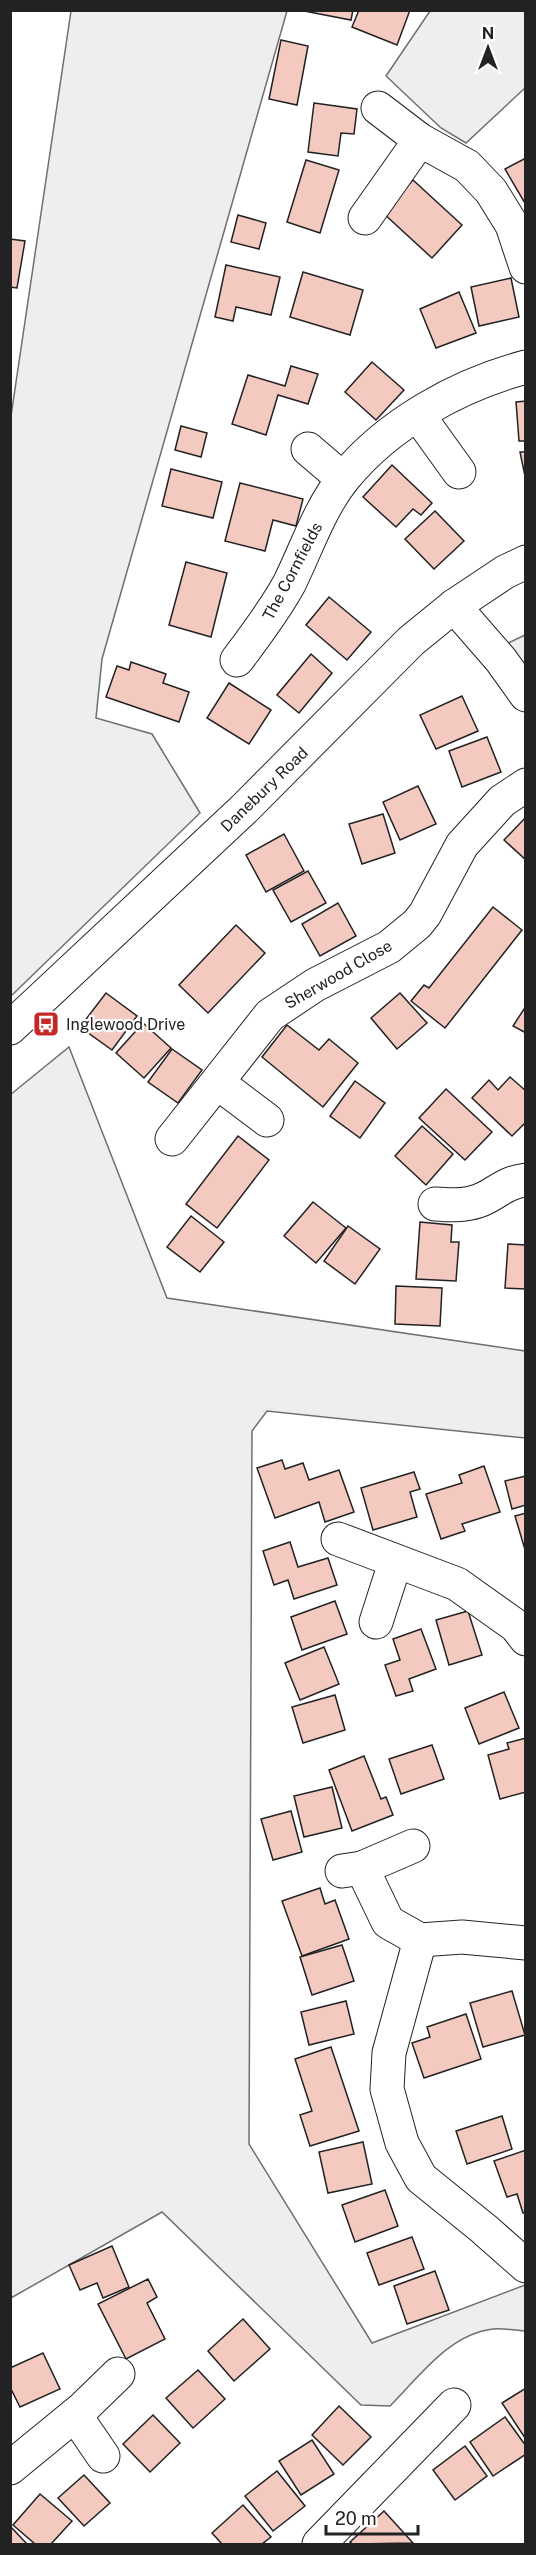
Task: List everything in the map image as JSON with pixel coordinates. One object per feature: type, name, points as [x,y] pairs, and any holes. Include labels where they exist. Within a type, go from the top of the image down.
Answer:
[{"type":"street","points":[[378,108],[420,140],[467,166],[491,191],[512,225],[525,267]]},
{"type":"street","points":[[365,218],[420,140]]},
{"type":"street","name":"The Cornfields","points":[[237,660],[276,608],[329,501],[343,479],[381,442],[418,415],[486,381],[525,367]]},
{"type":"street","points":[[418,415],[459,472]]},
{"type":"street","points":[[308,449],[343,479]]},
{"type":"street","name":"Danebury Road","points":[[10,1028],[252,800],[411,641],[454,606],[525,562]]},
{"type":"street","points":[[454,606],[501,660],[525,695]]},
{"type":"street","name":"Sherwood Close","points":[[172,1139],[270,1015],[315,985],[389,947],[417,924],[425,914],[462,845],[495,808],[525,785]]},
{"type":"street","points":[[218,1083],[267,1120]]},
{"type":"street","points":[[435,1204],[460,1205],[479,1201],[497,1189],[525,1180]]},
{"type":"street","points":[[338,1539],[395,1563],[457,1584],[516,1626],[525,1639]]},
{"type":"street","points":[[376,1622],[395,1563]]},
{"type":"street","points":[[413,1846],[352,1869],[387,1922],[420,1940],[462,1937],[525,1942]]},
{"type":"street","points":[[420,1940],[389,2053],[387,2089],[402,2143],[420,2178],[478,2242],[525,2266]]},
{"type":"street","points":[[10,2468],[75,2415],[117,2374]]},
{"type":"street","points":[[319,2544],[454,2405]]},
{"type":"street","points":[[75,2415],[103,2456]]},
{"type":"shaded area","points":[[71,11],[287,11],[102,659],[96,718],[152,734],[200,813],[11,996],[11,416]]},
{"type":"shaded area","points":[[430,11],[525,11],[525,88],[466,143],[441,128],[386,76]]},
{"type":"shaded area","points":[[525,635],[525,669],[524,670],[508,643]]},
{"type":"shaded area","points":[[69,1047],[167,1298],[525,1351],[525,1438],[267,1411],[252,1431],[249,2144],[372,2343],[525,2285],[525,2331],[493,2329],[462,2339],[436,2358],[390,2406],[361,2405],[162,2212],[11,2298],[10,1095]]},
{"type":"building","points":[[299,10],[353,10],[351,20]]},
{"type":"building","points":[[359,10],[410,10],[397,45],[352,27]]},
{"type":"building","points":[[281,40],[308,46],[297,105],[269,99]]},
{"type":"building","points":[[314,103],[357,109],[354,134],[341,133],[338,156],[308,152]]},
{"type":"building","points":[[526,158],[526,205],[505,169]]},
{"type":"building","points":[[306,160],[339,170],[320,233],[287,222]]},
{"type":"building","points":[[413,180],[462,225],[432,258],[382,212]]},
{"type":"building","points":[[238,215],[266,223],[259,249],[231,242]]},
{"type":"building","points":[[10,239],[25,241],[17,288],[10,287]]},
{"type":"building","points":[[226,265],[280,277],[271,315],[236,307],[233,321],[215,317]]},
{"type":"building","points":[[303,272],[363,290],[350,335],[290,317]]},
{"type":"building","points":[[511,278],[519,317],[479,326],[471,287]]},
{"type":"building","points":[[459,292],[476,333],[436,348],[420,309]]},
{"type":"building","points":[[372,362],[404,390],[376,420],[345,392]]},
{"type":"building","points":[[291,366],[318,374],[308,404],[278,395],[266,435],[232,424],[248,375],[285,386]]},
{"type":"building","points":[[526,401],[526,441],[519,441],[516,402]]},
{"type":"building","points":[[181,426],[207,433],[201,457],[175,450]]},
{"type":"building","points":[[520,452],[526,452],[526,481]]},
{"type":"building","points":[[392,465],[432,503],[421,515],[413,509],[396,527],[363,497]]},
{"type":"building","points":[[171,469],[222,482],[213,518],[162,506]]},
{"type":"building","points":[[240,483],[303,499],[296,526],[273,520],[265,551],[225,541]]},
{"type":"building","points":[[435,511],[464,541],[434,569],[405,539]]},
{"type":"building","points":[[186,562],[227,573],[211,637],[169,625]]},
{"type":"building","points":[[329,597],[371,632],[347,660],[306,625]]},
{"type":"building","points":[[311,654],[332,673],[299,713],[277,695]]},
{"type":"building","points":[[131,662],[166,674],[163,683],[189,692],[179,722],[106,697],[117,666],[129,670]]},
{"type":"building","points":[[229,683],[271,710],[249,744],[207,718]]},
{"type":"building","points":[[462,696],[478,731],[436,749],[420,715]]},
{"type":"building","points":[[487,737],[501,772],[462,787],[449,751]]},
{"type":"building","points":[[418,786],[436,824],[400,840],[383,802]]},
{"type":"building","points":[[383,814],[395,853],[362,864],[349,824]]},
{"type":"building","points":[[526,817],[526,860],[504,840]]},
{"type":"building","points":[[284,834],[304,871],[266,892],[246,855]]},
{"type":"building","points":[[308,871],[326,903],[291,922],[273,890]]},
{"type":"building","points":[[338,903],[356,936],[320,956],[302,924]]},
{"type":"building","points":[[493,907],[522,930],[445,1028],[411,1001],[424,985],[429,988]]},
{"type":"building","points":[[236,925],[265,953],[208,1013],[179,985]]},
{"type":"building","points":[[106,993],[137,1016],[112,1050],[80,1027]]},
{"type":"building","points":[[400,993],[427,1023],[397,1049],[371,1018]]},
{"type":"building","points":[[526,1006],[526,1033],[513,1026]]},
{"type":"building","points":[[143,1023],[171,1048],[144,1078],[116,1053]]},
{"type":"building","points":[[287,1025],[319,1050],[329,1039],[358,1063],[323,1107],[262,1057]]},
{"type":"building","points":[[172,1049],[202,1070],[178,1103],[148,1082]]},
{"type":"building","points":[[510,1077],[526,1091],[526,1122],[512,1136],[472,1098],[489,1080],[498,1090]]},
{"type":"building","points":[[355,1081],[385,1103],[360,1138],[330,1116]]},
{"type":"building","points":[[446,1089],[492,1132],[465,1160],[419,1118]]},
{"type":"building","points":[[422,1126],[453,1154],[426,1185],[395,1156]]},
{"type":"building","points":[[238,1136],[269,1160],[217,1228],[186,1204]]},
{"type":"building","points":[[313,1202],[346,1228],[316,1263],[284,1236]]},
{"type":"building","points":[[191,1216],[224,1242],[200,1272],[167,1247]]},
{"type":"building","points":[[420,1222],[452,1225],[451,1242],[459,1242],[456,1281],[416,1279]]},
{"type":"building","points":[[348,1226],[380,1249],[355,1284],[324,1261]]},
{"type":"building","points":[[508,1244],[526,1245],[526,1289],[505,1288]]},
{"type":"building","points":[[396,1286],[442,1288],[440,1326],[395,1324]]},
{"type":"building","points":[[282,1460],[285,1469],[303,1463],[309,1480],[339,1470],[354,1512],[325,1522],[319,1502],[275,1518],[257,1468]]},
{"type":"building","points":[[484,1466],[500,1512],[462,1524],[465,1531],[441,1539],[426,1494],[462,1483],[459,1475]]},
{"type":"building","points":[[414,1472],[420,1489],[410,1492],[417,1517],[373,1530],[361,1488]]},
{"type":"building","points":[[526,1476],[526,1505],[512,1509],[505,1481]]},
{"type":"building","points":[[526,1513],[526,1553],[515,1516]]},
{"type":"building","points":[[290,1542],[298,1567],[328,1558],[337,1585],[294,1599],[288,1580],[274,1585],[263,1551]]},
{"type":"building","points":[[335,1601],[347,1634],[302,1650],[291,1617]]},
{"type":"building","points":[[468,1611],[482,1655],[449,1665],[436,1620]]},
{"type":"building","points":[[421,1629],[436,1669],[409,1679],[413,1691],[396,1696],[385,1665],[400,1660],[393,1639]]},
{"type":"building","points":[[324,1647],[339,1684],[300,1700],[285,1663]]},
{"type":"building","points":[[504,1692],[519,1728],[479,1744],[465,1708]]},
{"type":"building","points":[[335,1695],[345,1730],[303,1743],[292,1707]]},
{"type":"building","points":[[526,1738],[526,1792],[500,1799],[488,1755],[509,1749],[507,1743]]},
{"type":"building","points":[[432,1745],[444,1779],[401,1794],[389,1759]]},
{"type":"building","points":[[364,1756],[381,1799],[386,1797],[393,1815],[352,1831],[329,1770]]},
{"type":"building","points":[[332,1787],[342,1828],[304,1837],[294,1796]]},
{"type":"building","points":[[291,1811],[302,1852],[273,1860],[261,1819]]},
{"type":"building","points":[[320,1888],[325,1904],[335,1900],[349,1939],[302,1956],[282,1901]]},
{"type":"building","points":[[342,1945],[354,1981],[312,1995],[300,1957]]},
{"type":"building","points":[[512,1991],[525,2035],[483,2047],[470,2003]]},
{"type":"building","points":[[346,2001],[354,2034],[309,2045],[301,2012]]},
{"type":"building","points":[[466,2014],[481,2059],[424,2078],[412,2043],[430,2037],[427,2027]]},
{"type":"building","points":[[331,2047],[359,2131],[310,2146],[300,2115],[312,2111],[295,2059]]},
{"type":"building","points":[[502,2116],[512,2149],[467,2164],[456,2131]]},
{"type":"building","points":[[363,2142],[372,2184],[328,2193],[319,2152]]},
{"type":"building","points":[[526,2150],[526,2212],[523,2213],[517,2194],[507,2197],[494,2161]]},
{"type":"building","points":[[385,2190],[398,2226],[355,2242],[342,2205]]},
{"type":"building","points":[[412,2237],[424,2269],[379,2285],[367,2253]]},
{"type":"building","points":[[112,2246],[129,2287],[103,2298],[97,2283],[80,2290],[69,2265]]},
{"type":"building","points":[[435,2271],[449,2310],[407,2324],[394,2286]]},
{"type":"building","points":[[148,2279],[157,2297],[147,2303],[165,2339],[126,2359],[98,2304]]},
{"type":"building","points":[[243,2319],[270,2349],[234,2381],[208,2351]]},
{"type":"building","points":[[43,2353],[60,2389],[20,2407],[10,2387],[10,2368]]},
{"type":"building","points":[[198,2370],[225,2399],[193,2428],[166,2398]]},
{"type":"building","points":[[526,2388],[526,2438],[525,2438],[502,2403]]},
{"type":"building","points":[[339,2406],[371,2437],[343,2465],[312,2435]]},
{"type":"building","points":[[153,2415],[180,2443],[150,2472],[123,2444]]},
{"type":"building","points":[[505,2417],[526,2446],[526,2454],[493,2476],[470,2442]]},
{"type":"building","points":[[312,2440],[334,2474],[301,2495],[279,2461]]},
{"type":"building","points":[[465,2446],[487,2476],[455,2500],[433,2470]]},
{"type":"building","points":[[277,2471],[305,2506],[273,2531],[245,2496]]},
{"type":"building","points":[[84,2475],[110,2503],[84,2526],[58,2498]]},
{"type":"building","points":[[40,2494],[72,2521],[51,2544],[35,2544],[13,2525]]},
{"type":"building","points":[[243,2505],[271,2537],[262,2544],[222,2544],[212,2533]]},
{"type":"building","points":[[384,2511],[413,2543],[353,2544],[350,2542]]},
{"type":"building","points":[[11,2527],[27,2544],[10,2544]]},
{"type":"place","name":"Inglewood Drive","points":[[46,1024]]}]
